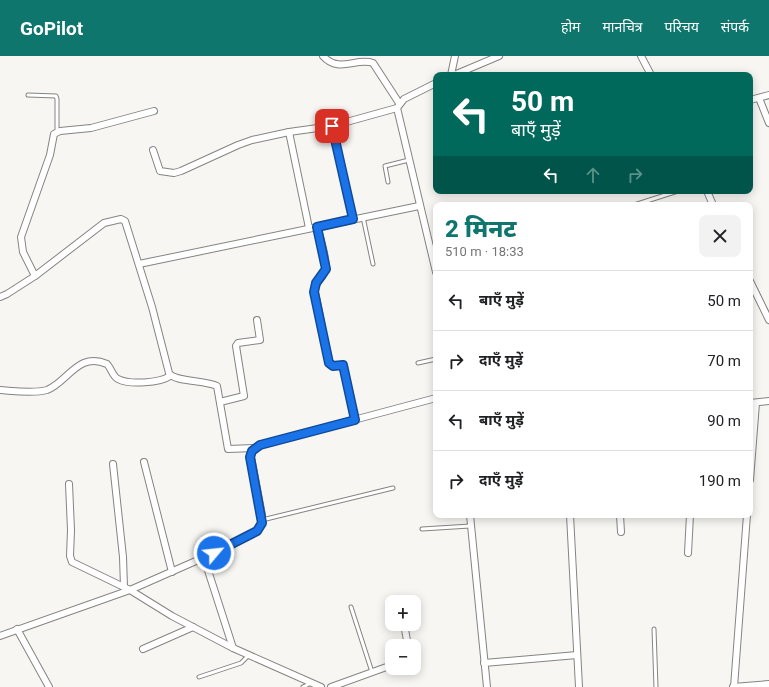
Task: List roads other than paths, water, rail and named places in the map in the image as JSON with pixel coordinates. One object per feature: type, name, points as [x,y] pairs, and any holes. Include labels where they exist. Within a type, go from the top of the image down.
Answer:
[{"type":"street","points":[[323,56],[328,62],[335,64],[373,63],[398,105],[419,206],[433,260]]},
{"type":"street","points":[[452,72],[455,56]]},
{"type":"street","points":[[459,72],[499,56]]},
{"type":"street","points":[[641,56],[649,72]]},
{"type":"street","points":[[153,150],[160,171],[174,173],[188,169],[238,145],[289,132],[332,126],[398,105],[404,99],[433,84]]},
{"type":"street","points":[[753,99],[769,95]]},
{"type":"street","points":[[759,98],[769,123]]},
{"type":"street","points":[[35,276],[23,252],[21,237],[50,155],[54,134],[57,132],[92,128],[154,111]]},
{"type":"street","points":[[332,126],[353,219]]},
{"type":"street","points":[[289,132],[309,228]]},
{"type":"street","points":[[139,264],[419,206]]},
{"type":"street","points":[[0,296],[7,294],[35,276],[104,223],[121,219],[125,221],[127,225],[170,376]]},
{"type":"street","points":[[317,227],[326,269],[316,283],[314,292],[329,363],[333,366],[343,365],[355,420]]},
{"type":"street","points":[[753,287],[769,320]]},
{"type":"street","points":[[220,402],[244,396],[236,346],[238,343],[260,340],[258,320]]},
{"type":"street","points":[[0,390],[19,391],[48,389],[76,366],[85,363],[107,364],[114,377],[123,381],[160,382],[170,376]]},
{"type":"street","points":[[170,376],[173,378],[210,382],[217,386],[228,449],[255,448],[260,445],[433,399]]},
{"type":"street","points":[[753,403],[769,401]]},
{"type":"street","points":[[0,636],[56,617],[172,572],[204,558],[257,531],[262,523],[262,520],[250,457],[255,448]]},
{"type":"street","points":[[144,462],[172,572]]},
{"type":"street","points":[[113,464],[127,589]]},
{"type":"street","points":[[69,484],[72,530],[70,559],[75,564],[127,589],[233,648],[321,687]]},
{"type":"street","points":[[470,518],[487,687]]},
{"type":"street","points":[[570,518],[579,687]]},
{"type":"street","points":[[620,518],[621,532]]},
{"type":"street","points":[[688,552],[690,518]]},
{"type":"street","points":[[747,518],[734,687],[769,684]]},
{"type":"street","points":[[204,558],[233,648]]},
{"type":"street","points":[[143,649],[193,627]]},
{"type":"street","points":[[17,629],[49,687]]},
{"type":"street","points":[[484,663],[577,655]]},
{"type":"street","points":[[331,687],[385,667]]},
{"type":"lane","points":[[28,95],[56,96],[57,132]]},
{"type":"lane","points":[[388,182],[385,166],[409,160]]},
{"type":"lane","points":[[643,202],[669,194]]},
{"type":"lane","points":[[363,217],[373,264]]},
{"type":"lane","points":[[418,363],[433,360]]},
{"type":"lane","points":[[262,520],[393,488]]},
{"type":"lane","points":[[422,529],[470,526]]},
{"type":"lane","points":[[351,607],[372,672]]},
{"type":"lane","points":[[654,630],[656,687]]},
{"type":"lane","points":[[199,677],[241,663],[249,656]]},
{"type":"lane","points":[[303,687],[311,683]]}]
